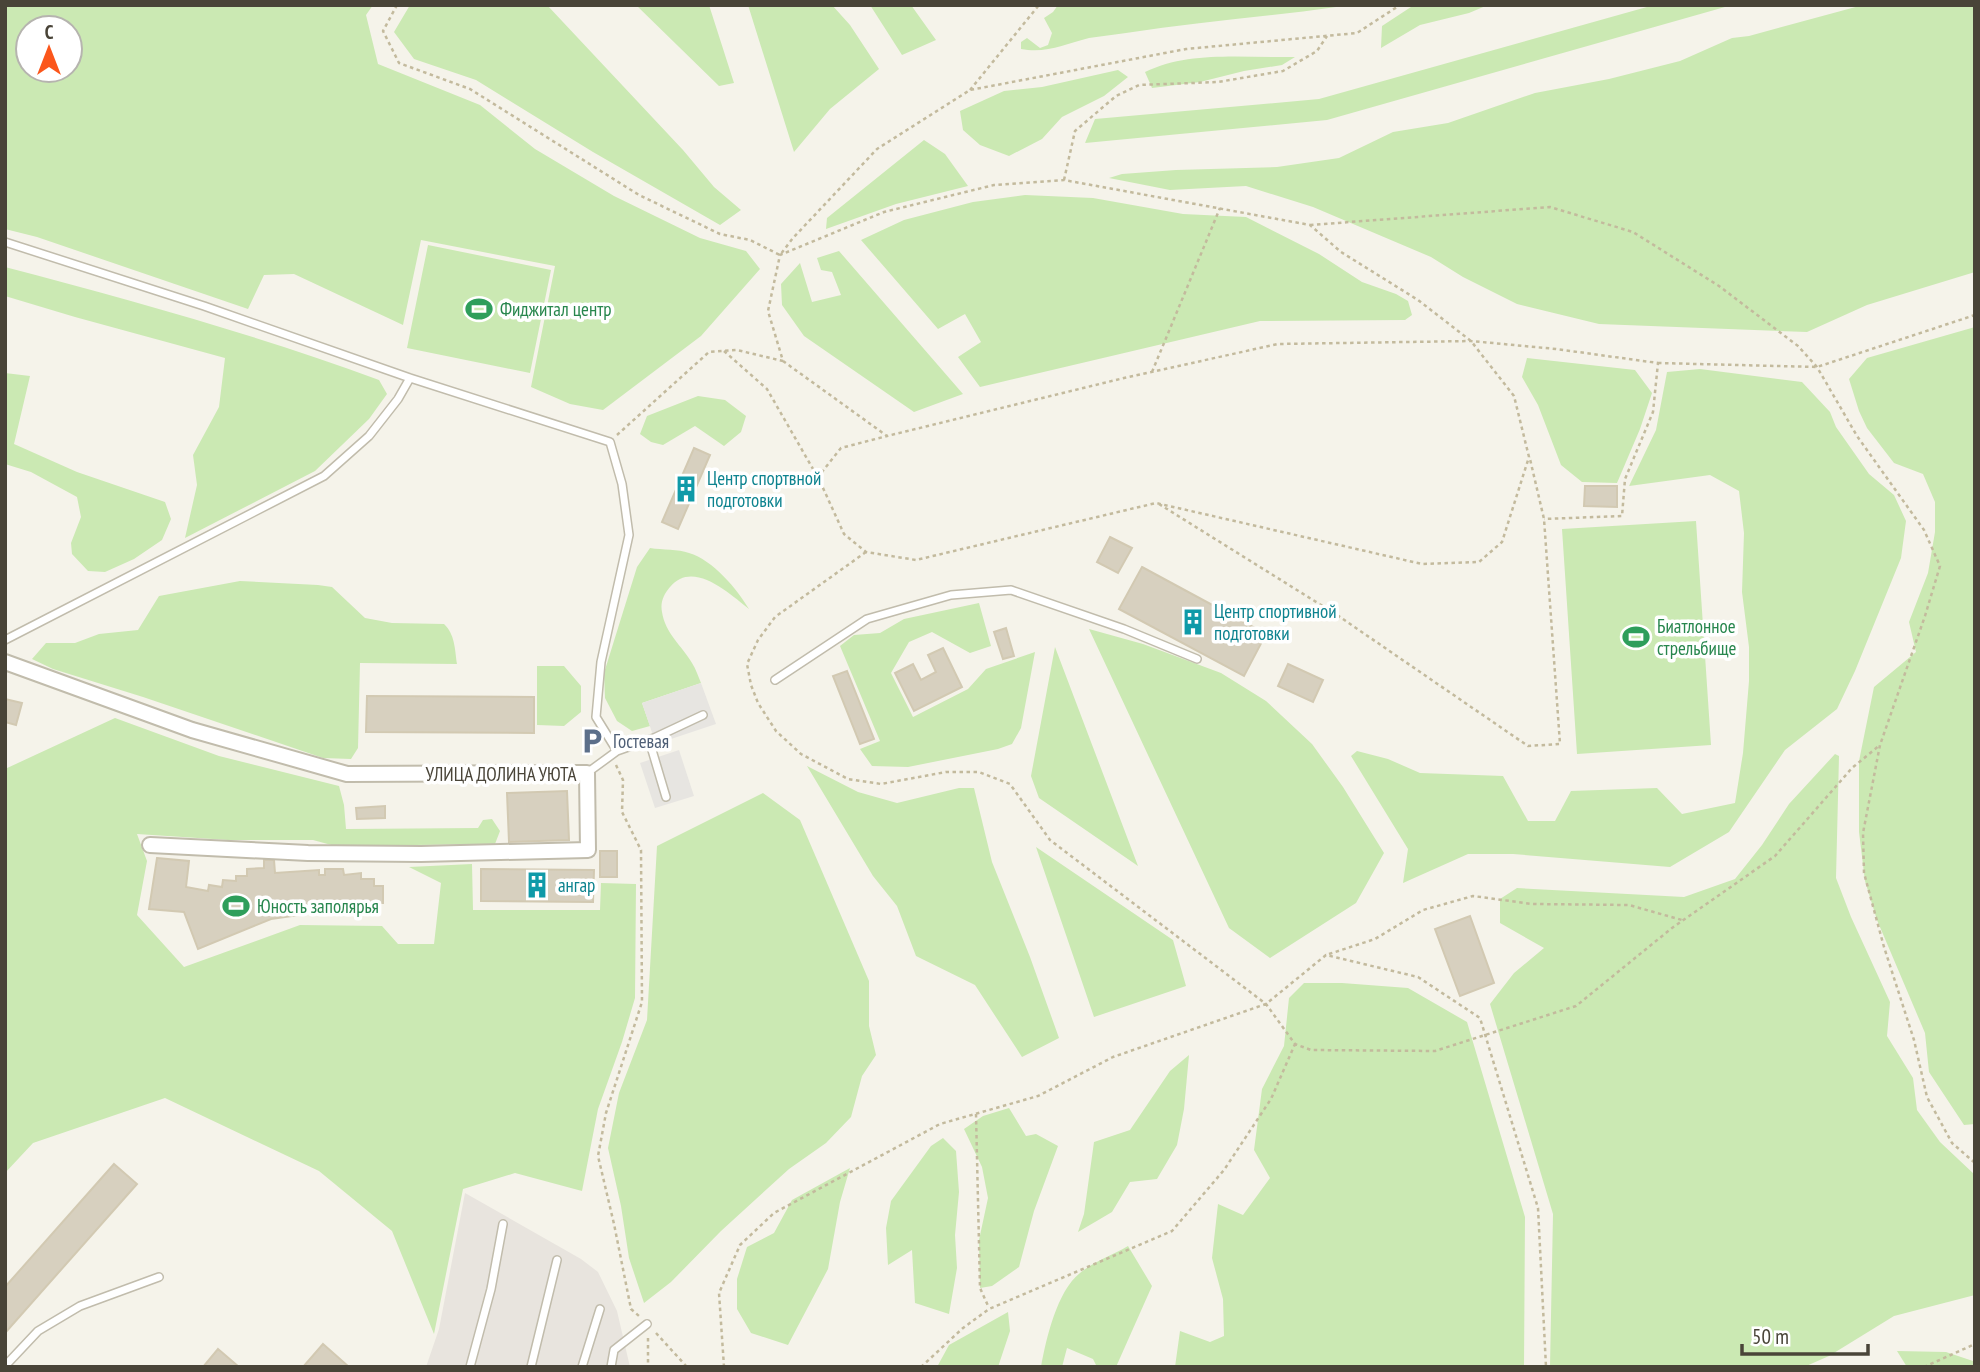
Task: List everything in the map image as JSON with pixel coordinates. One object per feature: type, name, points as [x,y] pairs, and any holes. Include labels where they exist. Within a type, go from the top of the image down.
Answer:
[{"type":"street","name":"УЛИЦА ДОЛИНА УЮТА","points":[[5,662],[192,730],[347,774],[587,774],[588,850],[421,854],[308,853],[150,845]]},
{"type":"lane","points":[[5,242],[610,442],[622,484],[629,536],[601,662],[596,717],[614,753]]},
{"type":"lane","points":[[5,640],[324,476],[369,436],[398,399],[410,377]]},
{"type":"lane","points":[[775,680],[867,619],[951,595],[1011,590],[1124,629],[1197,659]]},
{"type":"lane","points":[[587,774],[614,753],[704,715]]},
{"type":"lane","points":[[649,740],[666,797]]},
{"type":"lane","points":[[470,1367],[491,1289],[503,1224]]},
{"type":"lane","points":[[531,1367],[557,1260]]},
{"type":"lane","points":[[5,1366],[38,1331],[80,1306],[159,1277]]},
{"type":"lane","points":[[582,1367],[600,1309]]},
{"type":"lane","points":[[611,1367],[614,1350],[647,1324]]},
{"type":"path","points":[[397,5],[383,31],[398,63],[470,89],[639,195],[720,234],[750,240],[780,255],[884,212],[994,185],[1064,180],[1310,225],[1550,207],[1633,232],[1719,286],[1798,346],[1817,367],[1857,436],[1924,530],[1940,566],[1880,745],[1863,833],[1864,873],[1914,1040],[1927,1097],[1952,1143],[1975,1163]]},
{"type":"path","points":[[783,361],[768,311],[780,255],[793,237],[877,149],[970,90],[1039,5]]},
{"type":"path","points":[[970,90],[1186,49],[1357,33],[1400,5]]},
{"type":"path","points":[[1064,180],[1075,131],[1116,96],[1139,85],[1218,82],[1283,71],[1317,51],[1327,36]]},
{"type":"path","points":[[1152,372],[1220,208]]},
{"type":"path","points":[[1156,503],[1337,615],[1528,746],[1560,744],[1544,519],[1514,396],[1471,341],[1418,300],[1341,253],[1310,225]]},
{"type":"path","points":[[818,477],[841,448],[1278,344],[1471,341],[1658,363],[1817,367],[1975,316]]},
{"type":"path","points":[[610,442],[709,352],[724,351],[737,351],[783,361],[887,436]]},
{"type":"path","points":[[724,351],[767,389],[818,477],[844,534],[866,552],[916,560],[1156,503],[1422,564],[1479,562],[1502,542],[1529,457]]},
{"type":"path","points":[[1544,519],[1622,516],[1625,479],[1653,412],[1658,363]]},
{"type":"path","points":[[866,552],[775,617],[758,640],[747,664],[751,685],[758,703],[776,731],[801,754],[848,779],[881,784],[946,772],[979,772],[1010,784],[1049,840],[1266,1004],[1295,1044],[1311,1050],[1435,1051],[1576,1006],[1683,920],[1775,856],[1852,768],[1880,745]]},
{"type":"path","points":[[614,753],[623,780],[622,812],[641,850],[642,1002],[606,1112],[598,1157],[631,1309],[687,1367]]},
{"type":"path","points":[[724,1367],[719,1293],[740,1245],[774,1213],[940,1124],[1038,1096],[1113,1057],[1266,1004],[1326,955],[1375,939],[1423,910],[1473,896],[1532,904],[1629,905],[1683,920]]},
{"type":"path","points":[[1326,955],[1418,977],[1480,1018],[1538,1208],[1546,1367]]},
{"type":"path","points":[[921,1367],[963,1328],[989,1309],[1172,1231],[1224,1170],[1271,1099],[1295,1044]]},
{"type":"path","points":[[976,1114],[981,1288],[989,1309]]},
{"type":"path","points":[[647,1324],[648,1367]]},
{"type":"path","points":[[1924,1367],[1975,1344]]},
{"type":"shaded area","points":[[701,683],[716,724],[656,744],[642,703]]},
{"type":"shaded area","points":[[679,750],[694,796],[655,808],[640,763]]},
{"type":"shaded area","points":[[465,1193],[581,1259],[598,1272],[617,1311],[630,1367],[426,1367],[439,1329]]},
{"type":"green space","points":[[5,5],[373,5],[366,15],[378,64],[480,105],[535,149],[614,196],[700,238],[746,251],[760,269],[701,336],[603,410],[570,404],[531,387],[555,266],[421,240],[403,325],[294,274],[264,275],[248,309],[37,237],[5,229]]},
{"type":"green space","points":[[410,5],[547,5],[683,150],[714,187],[741,210],[720,225],[593,152],[476,80],[414,59],[394,32]]},
{"type":"green space","points":[[636,5],[709,5],[734,83],[719,86]]},
{"type":"green space","points":[[748,5],[832,5],[850,25],[879,69],[830,109],[794,152]]},
{"type":"green space","points":[[870,5],[911,5],[936,40],[902,55]]},
{"type":"green space","points":[[1058,5],[1337,5],[1310,11],[1094,37],[1047,49],[1021,49],[1021,42],[1027,38],[1040,48],[1048,45],[1052,33],[1044,18]]},
{"type":"green space","points":[[1414,5],[1488,5],[1469,13],[1420,25],[1381,48],[1382,26]]},
{"type":"green space","points":[[1654,5],[1732,5],[1327,120],[1085,143],[1095,119],[1319,99]]},
{"type":"green space","points":[[1863,5],[1975,5],[1975,272],[1867,305],[1807,332],[1599,324],[1517,304],[1463,277],[1431,257],[1313,207],[1246,186],[1170,190],[1109,178],[1122,174],[1176,170],[1277,167],[1339,158],[1393,132],[1448,123],[1535,93],[1609,79],[1680,61],[1732,38],[1749,36]]},
{"type":"green space","points":[[1295,57],[1282,65],[1200,82],[1152,88],[1145,72],[1162,65],[1199,58]]},
{"type":"green space","points":[[1118,70],[1128,77],[1104,96],[1062,117],[1042,139],[1009,156],[980,145],[963,130],[960,111],[1004,91],[1042,87]]},
{"type":"green space","points":[[924,140],[945,154],[968,186],[896,204],[826,229],[827,218]]},
{"type":"green space","points":[[1025,195],[1093,198],[1183,214],[1246,217],[1319,254],[1362,282],[1408,301],[1412,315],[1405,320],[1260,321],[980,387],[958,357],[981,342],[965,314],[938,329],[861,240],[904,220],[973,202]]},
{"type":"green space","name":"Фиджитал центр","points":[[428,245],[551,270],[530,373],[407,348]]},
{"type":"green space","points":[[839,251],[963,394],[914,412],[804,336],[782,305],[781,284],[800,263],[812,302],[841,295],[832,272],[821,270],[817,258]]},
{"type":"green space","points":[[5,267],[147,305],[287,348],[379,380],[387,394],[369,419],[315,471],[185,538],[197,485],[193,455],[219,407],[225,358],[5,296]]},
{"type":"green space","points":[[1975,327],[1975,1124],[1964,1125],[1929,1072],[1925,1033],[1877,920],[1865,881],[1859,832],[1859,761],[1874,687],[1916,652],[1909,622],[1928,573],[1935,532],[1935,502],[1923,474],[1894,463],[1867,428],[1849,379],[1867,358]]},
{"type":"green space","points":[[1527,358],[1635,370],[1652,393],[1617,483],[1582,482],[1561,465],[1538,405],[1522,377]]},
{"type":"green space","points":[[1700,369],[1802,382],[1830,412],[1836,427],[1869,474],[1894,495],[1906,521],[1901,558],[1837,709],[1785,750],[1729,832],[1670,867],[1513,854],[1468,854],[1403,883],[1408,849],[1351,756],[1357,751],[1388,759],[1420,773],[1503,776],[1528,821],[1555,821],[1571,791],[1657,788],[1682,814],[1735,803],[1743,753],[1749,681],[1749,647],[1742,592],[1744,533],[1739,491],[1710,475],[1629,486],[1656,430],[1667,372]]},
{"type":"green space","points":[[5,373],[30,376],[14,444],[77,472],[165,502],[171,519],[162,540],[134,559],[105,572],[88,571],[72,554],[71,543],[81,517],[77,497],[31,472],[5,464]]},
{"type":"green space","points":[[698,396],[725,400],[746,416],[741,432],[724,446],[695,426],[663,445],[651,442],[640,434],[647,416]]},
{"type":"green space","name":"Биатлонное стрельбище","points":[[1696,521],[1711,745],[1577,754],[1562,529]]},
{"type":"green space","points":[[650,548],[685,552],[707,562],[731,584],[749,609],[722,588],[700,578],[679,579],[670,587],[662,602],[664,620],[693,665],[701,683],[642,703],[650,726],[632,731],[617,721],[605,698],[604,673],[637,567]]},
{"type":"green space","points":[[240,581],[332,587],[365,618],[392,623],[444,624],[452,637],[457,664],[360,663],[358,748],[351,759],[323,758],[53,669],[32,659],[46,643],[75,643],[99,634],[138,630],[159,596]]},
{"type":"green space","points":[[979,603],[991,646],[970,653],[932,632],[909,642],[891,673],[913,717],[968,689],[986,669],[1035,652],[1021,728],[1012,744],[908,767],[872,766],[860,749],[880,741],[840,646],[854,635],[880,633],[904,619]]},
{"type":"green space","points":[[1089,629],[1143,644],[1221,673],[1266,701],[1312,744],[1343,787],[1384,853],[1356,903],[1270,958],[1229,928]]},
{"type":"green space","points":[[1055,647],[1138,866],[1039,798],[1031,776]]},
{"type":"green space","points":[[537,666],[564,666],[581,686],[581,712],[564,726],[537,725]]},
{"type":"green space","points":[[115,718],[219,756],[339,786],[346,829],[478,828],[483,820],[492,819],[500,831],[495,844],[335,846],[313,840],[228,840],[137,834],[147,861],[137,915],[184,967],[300,925],[382,926],[398,944],[434,944],[441,883],[409,867],[472,864],[473,910],[600,910],[601,883],[636,884],[635,998],[598,1109],[582,1191],[515,1173],[463,1189],[434,1334],[392,1231],[319,1171],[165,1098],[33,1143],[5,1173],[5,769]]},
{"type":"green space","points":[[1835,754],[1839,756],[1836,878],[1890,1002],[1887,1036],[1913,1078],[1917,1110],[1940,1142],[1975,1175],[1975,1295],[1894,1316],[1829,1356],[1804,1367],[1550,1367],[1553,1214],[1490,1004],[1514,973],[1544,948],[1500,923],[1500,899],[1517,888],[1684,897],[1735,879],[1789,804]]},
{"type":"green space","points":[[807,766],[858,792],[897,803],[959,788],[974,788],[992,862],[1059,1038],[1022,1057],[975,985],[916,956],[897,906],[873,876]]},
{"type":"green space","points":[[763,793],[800,820],[869,981],[869,1026],[876,1055],[862,1076],[851,1117],[826,1143],[789,1169],[721,1231],[671,1282],[644,1303],[629,1258],[608,1148],[619,1093],[647,1020],[657,846]]},
{"type":"green space","points":[[1036,847],[1173,940],[1186,986],[1094,1017]]},
{"type":"green space","points":[[1304,983],[1408,988],[1467,1022],[1525,1217],[1524,1367],[1175,1367],[1180,1331],[1210,1342],[1224,1336],[1223,1299],[1212,1258],[1218,1204],[1243,1215],[1270,1178],[1254,1150],[1262,1089],[1284,1046],[1289,998]]},
{"type":"green space","points":[[1189,1055],[1184,1109],[1177,1145],[1157,1179],[1130,1182],[1112,1212],[1078,1232],[1084,1214],[1094,1142],[1130,1130],[1170,1071]]},
{"type":"green space","points":[[1009,1108],[1026,1136],[1036,1134],[1058,1146],[1034,1211],[1019,1267],[992,1286],[980,1288],[979,1240],[988,1198],[982,1167],[964,1129],[983,1116]]},
{"type":"green space","points":[[943,1138],[956,1151],[959,1192],[955,1235],[957,1268],[949,1314],[915,1303],[912,1250],[888,1265],[886,1228],[891,1201],[931,1146]]},
{"type":"green space","points":[[850,1168],[840,1202],[828,1269],[788,1345],[751,1333],[737,1309],[737,1279],[747,1247],[774,1233],[792,1200]]},
{"type":"green space","points":[[1128,1246],[1152,1286],[1116,1367],[1097,1367],[1093,1359],[1067,1348],[1062,1367],[1041,1367],[1054,1316],[1072,1281],[1091,1265]]},
{"type":"green space","points":[[1008,1312],[1010,1331],[998,1367],[937,1367],[949,1345]]},
{"type":"green space","points":[[1897,1351],[1946,1352],[1973,1361],[1975,1359],[1975,1367],[1907,1367]]},
{"type":"building","name":"Центр спортвной подготовки","points":[[694,448],[710,455],[678,529],[662,522]]},
{"type":"building","points":[[1585,486],[1617,486],[1617,507],[1584,506]]},
{"type":"building","points":[[1110,537],[1132,548],[1118,573],[1097,562]]},
{"type":"building","name":"Центр спортивной подготовки","points":[[1142,567],[1266,634],[1244,676],[1119,609]]},
{"type":"building","points":[[1006,628],[1014,656],[1003,659],[994,632]]},
{"type":"building","points":[[943,648],[962,687],[914,711],[895,673],[913,664],[921,680],[936,672],[928,655]]},
{"type":"building","points":[[1288,664],[1323,680],[1313,702],[1278,686]]},
{"type":"building","points":[[847,671],[874,739],[860,744],[833,676]]},
{"type":"building","points":[[367,696],[534,697],[534,733],[366,732]]},
{"type":"building","points":[[5,699],[22,703],[16,725],[5,722]]},
{"type":"building","name":"ангар","points":[[567,791],[569,840],[509,842],[507,793]]},
{"type":"building","points":[[385,806],[385,818],[357,819],[356,808]]},
{"type":"building","points":[[600,851],[617,851],[617,877],[600,877]]},
{"type":"building","name":"Юность заполярья","points":[[157,858],[189,861],[186,887],[208,891],[209,885],[222,887],[223,880],[236,881],[236,876],[247,876],[247,869],[264,868],[264,860],[274,860],[275,873],[319,870],[319,875],[325,875],[325,869],[343,869],[344,875],[361,873],[361,879],[374,879],[374,886],[383,886],[383,903],[374,903],[375,911],[343,912],[343,903],[321,903],[321,912],[271,919],[198,949],[184,912],[149,909]]},
{"type":"building","name":"ангар","points":[[481,869],[594,870],[593,902],[481,901]]},
{"type":"building","points":[[1470,916],[1494,983],[1460,996],[1435,929]]},
{"type":"building","points":[[114,1164],[137,1184],[5,1333],[5,1287]]},
{"type":"building","points":[[323,1344],[349,1367],[303,1367]]},
{"type":"building","points":[[218,1349],[239,1367],[203,1367]]},
{"type":"place","name":"Фиджитал центр","points":[[479,309]]},
{"type":"place","name":"Центр спортвной подготовки","points":[[686,489]]},
{"type":"place","name":"Центр спортивной подготовки","points":[[1193,622]]},
{"type":"place","name":"Биатлонное стрельбище","points":[[1636,637]]},
{"type":"place","name":"Гостевая","points":[[592,741]]},
{"type":"place","name":"ангар","points":[[537,885]]},
{"type":"place","name":"Юность заполярья","points":[[236,906]]}]
